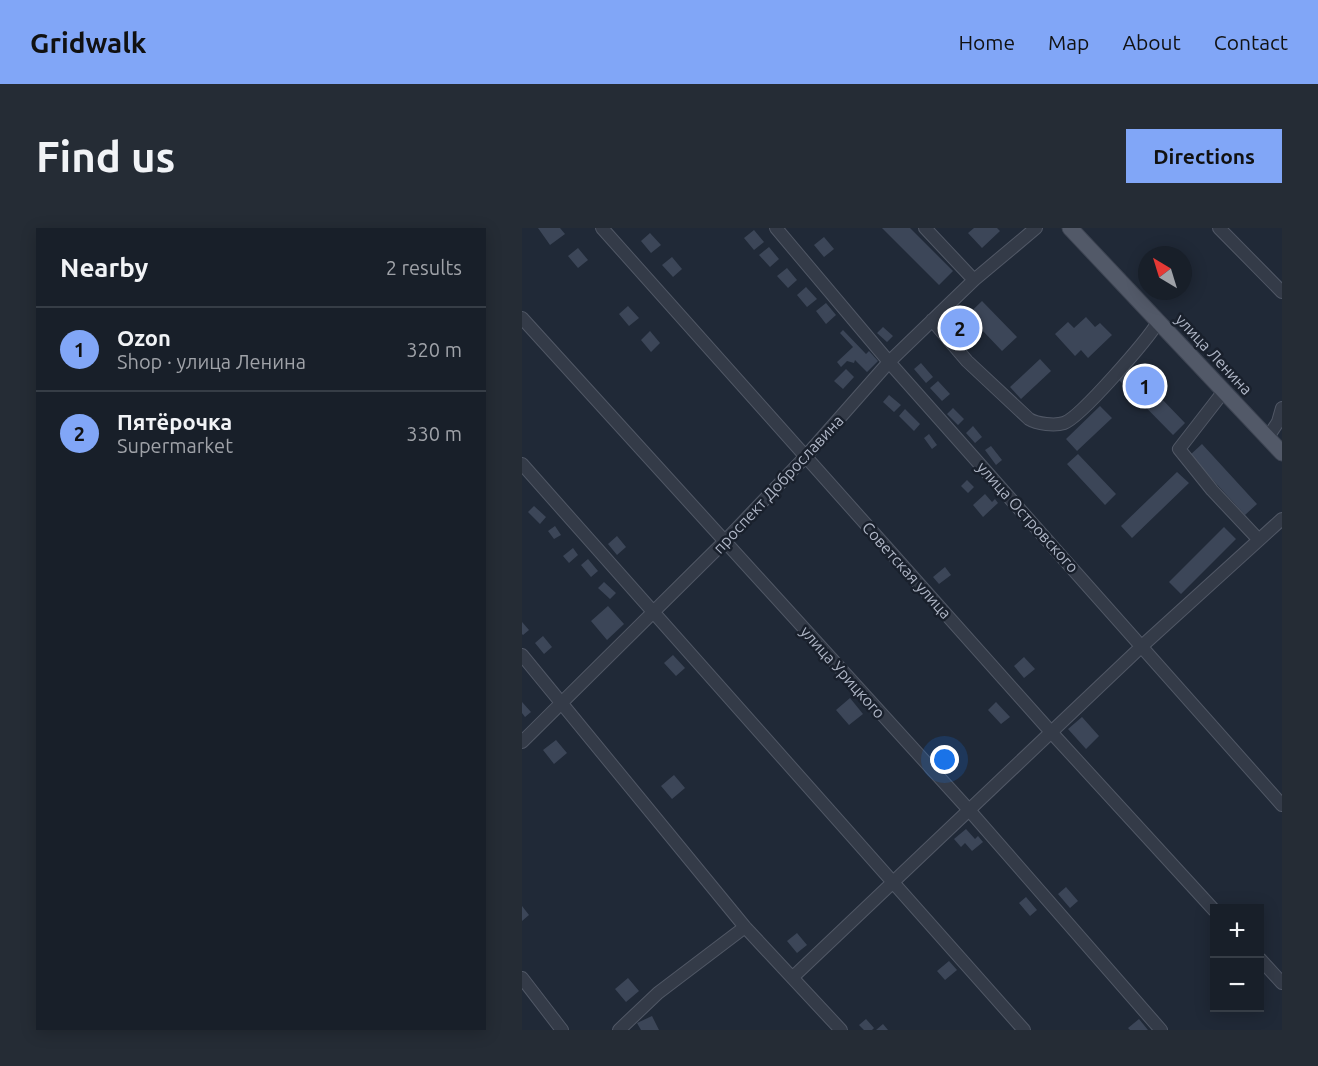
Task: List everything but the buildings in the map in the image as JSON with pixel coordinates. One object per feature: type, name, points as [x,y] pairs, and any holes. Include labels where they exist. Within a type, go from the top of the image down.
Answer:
[{"type":"main road","name":"улица Ленина","points":[[1070,228],[1282,453]]},
{"type":"street","name":"Советская улица","points":[[602,228],[1051,732],[1210,905]]},
{"type":"street","name":"улица Островского","points":[[776,228],[889,362],[1282,805]]},
{"type":"street","points":[[925,228],[974,280]]},
{"type":"street","name":"проспект Доброславина","points":[[522,742],[563,704],[652,611],[724,542],[806,456],[889,362],[974,280],[1036,228]]},
{"type":"street","points":[[1219,228],[1282,292]]},
{"type":"street","name":"улица Урицкого","points":[[522,318],[969,810],[1161,1030]]},
{"type":"street","points":[[932,320],[967,361],[1029,419],[1035,423],[1056,424],[1065,423],[1081,410],[1140,349],[1158,322]]},
{"type":"street","points":[[1224,391],[1179,449],[1212,490],[1259,540]]},
{"type":"street","points":[[1268,437],[1278,422],[1282,408]]},
{"type":"street","points":[[522,464],[894,881],[1023,1030]]},
{"type":"street","points":[[793,977],[1142,646],[1282,519]]},
{"type":"street","points":[[522,655],[745,927],[841,1030]]},
{"type":"street","points":[[619,1030],[658,993],[745,927]]},
{"type":"street","points":[[1264,963],[1282,983]]},
{"type":"street","points":[[522,978],[562,1030]]},
{"type":"place","name":"Пятёрочка","points":[[960,328]]},
{"type":"place","name":"Ozon","points":[[1145,386]]}]
